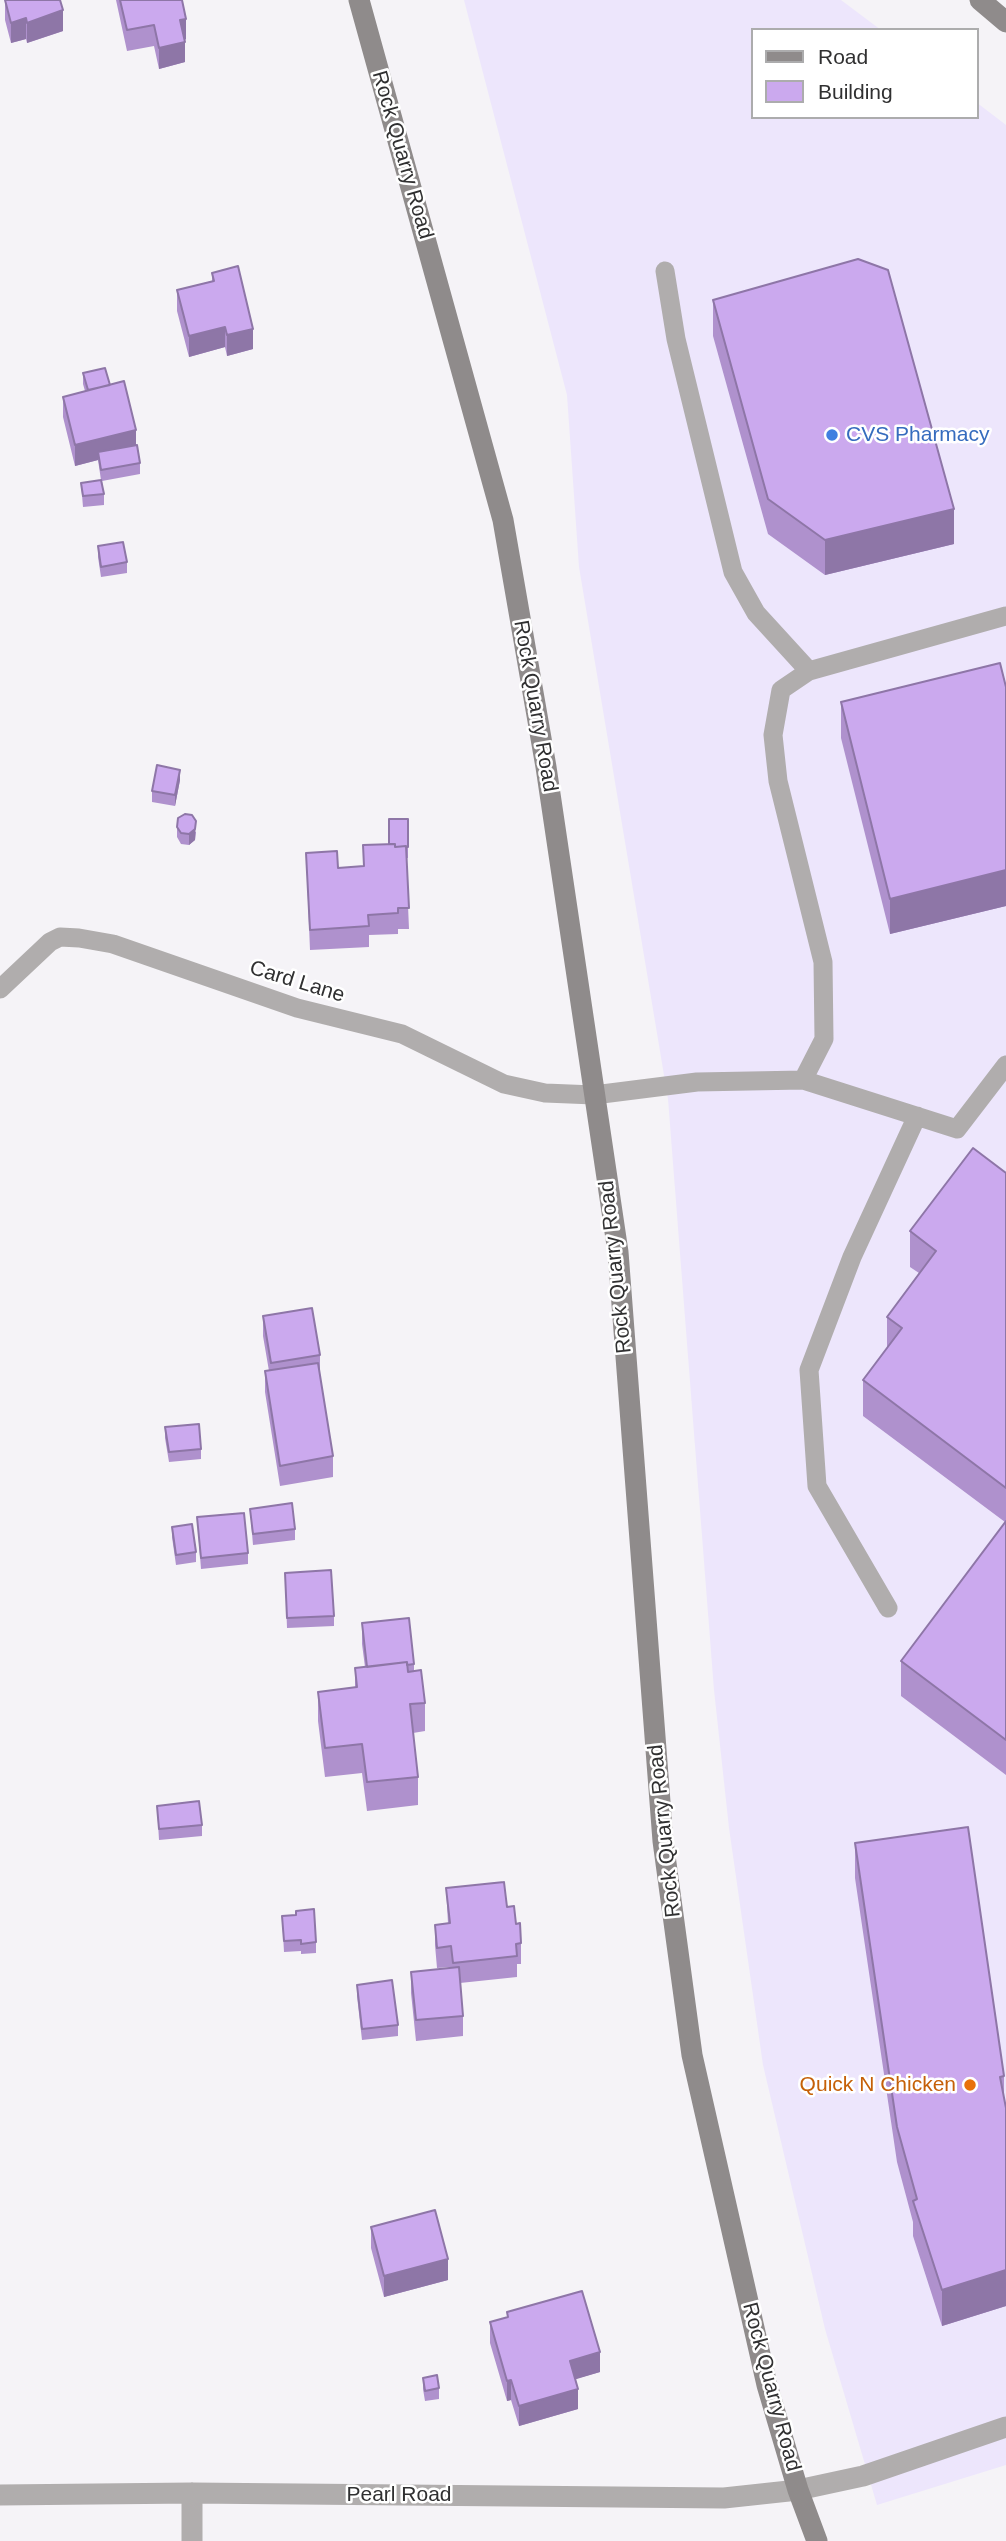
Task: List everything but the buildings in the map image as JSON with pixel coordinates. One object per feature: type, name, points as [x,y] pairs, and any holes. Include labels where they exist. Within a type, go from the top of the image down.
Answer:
[{"type":"main road","points":[[980,0],[1006,22]]},
{"type":"main road","name":"Rock Quarry Road","points":[[360,1],[503,520],[546,767],[618,1252],[663,1842],[692,2055],[767,2385],[798,2490],[817,2541]]},
{"type":"street","name":"Pearl Road","points":[[0,2495],[192,2493],[724,2498],[798,2490],[863,2476],[1006,2427]]},
{"type":"street","points":[[192,2493],[192,2541]]},
{"type":"lane","points":[[665,271],[676,339],[733,572],[755,613],[810,671]]},
{"type":"lane","points":[[803,1080],[824,1039],[823,962],[778,781],[772,735],[781,690],[810,671],[1006,617]]},
{"type":"lane","name":"Card Lane","points":[[0,989],[50,942],[60,937],[79,938],[113,944],[297,1008],[402,1034],[504,1084],[545,1093],[594,1095],[697,1082],[803,1080],[957,1129],[1006,1065]]},
{"type":"lane","points":[[887,1608],[817,1486],[809,1370],[852,1257],[917,1116]]},
{"type":"shaded area","points":[[464,0],[841,0],[878,28],[750,28],[750,119],[978,119],[978,104],[1006,125],[1006,2465],[877,2505],[825,2329],[763,2065],[729,1828],[714,1690],[668,1099],[579,567],[567,395]]},
{"type":"place","name":"CVS Pharmacy","points":[[832,435]]},
{"type":"place","name":"Quick N Chicken","points":[[970,2085]]}]
